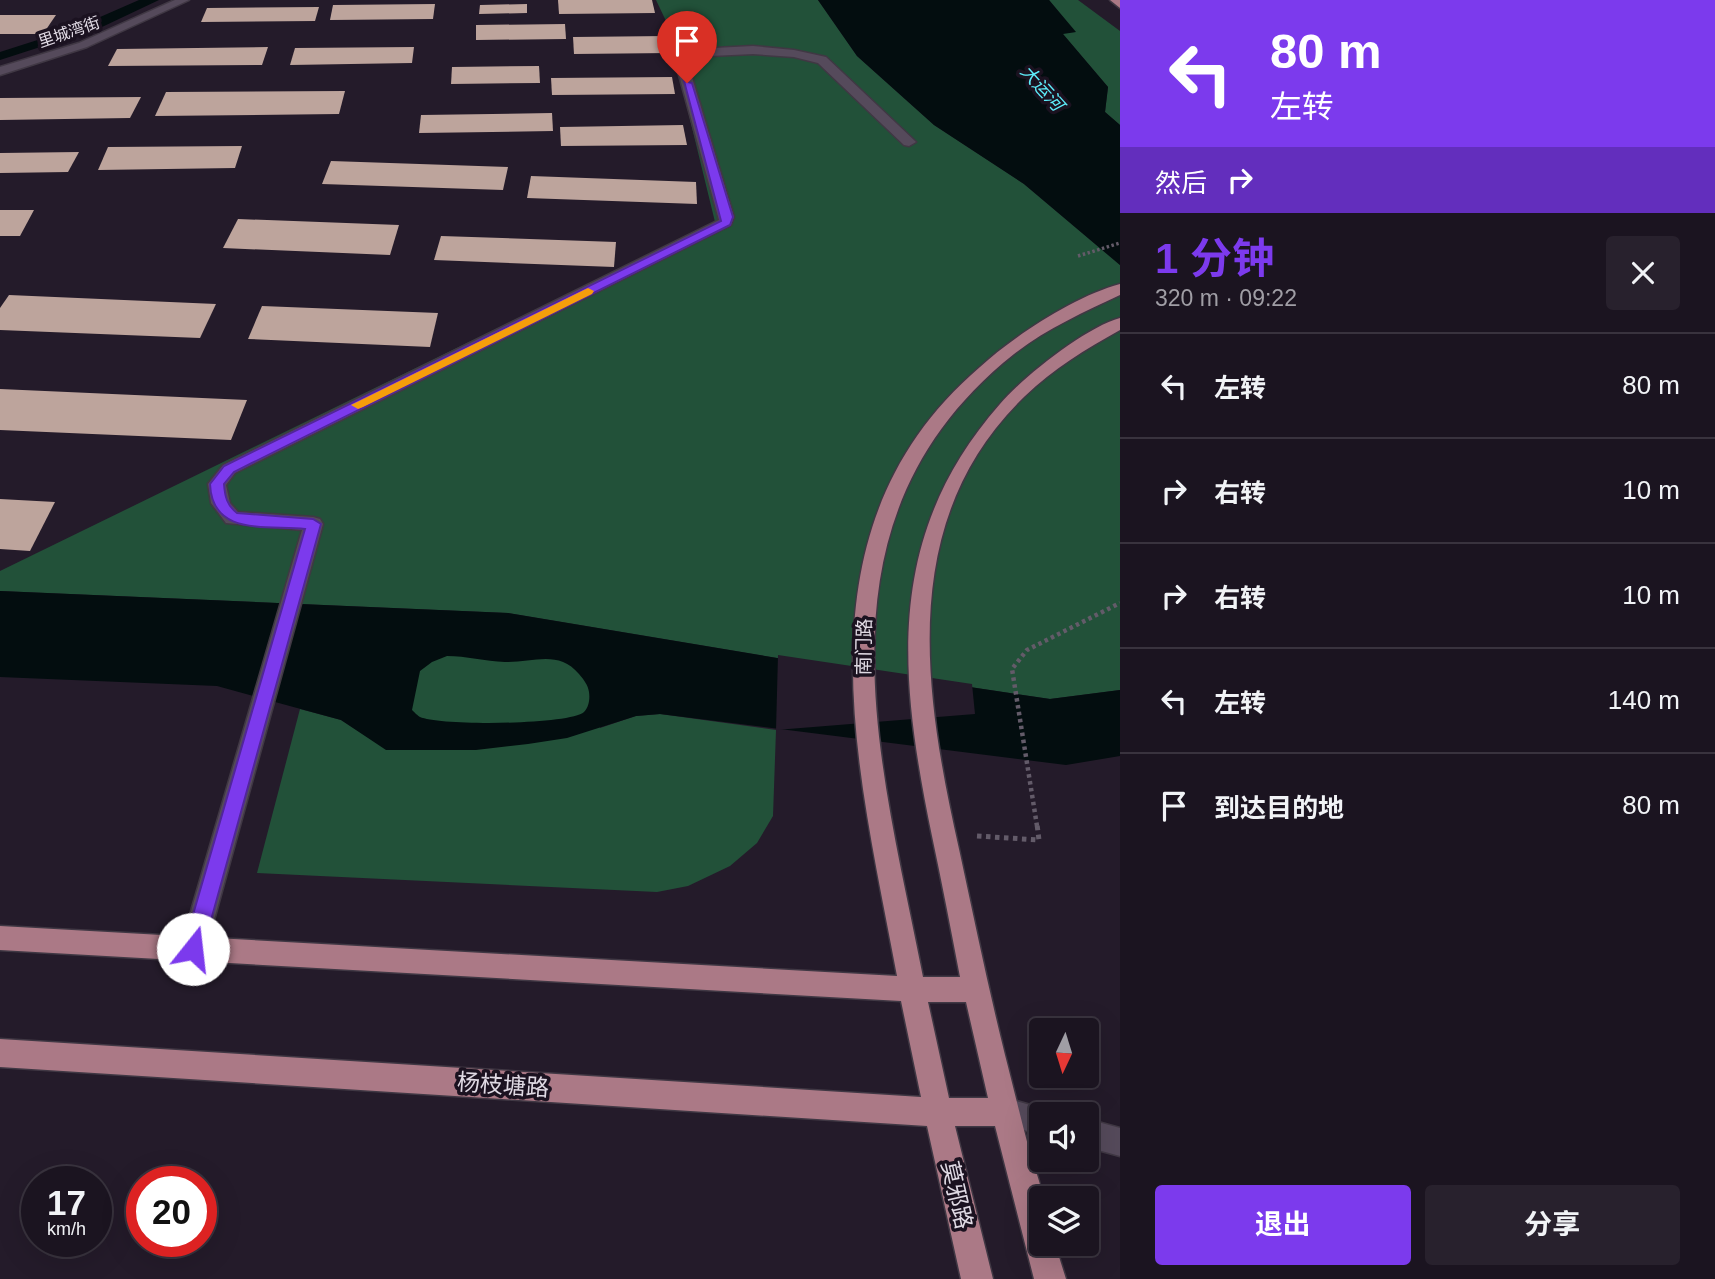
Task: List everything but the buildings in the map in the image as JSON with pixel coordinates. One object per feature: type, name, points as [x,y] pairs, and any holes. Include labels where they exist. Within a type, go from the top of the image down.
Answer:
[{"type":"main road","points":[[1115,0],[1120,5]]},
{"type":"main road","name":"南门路","points":[[937,1112],[911,989],[864,711],[863,617],[877,537],[904,469],[940,412],[986,366],[1039,328],[1120,289]]},
{"type":"main road","points":[[1049,1279],[976,990],[932,772],[922,717],[918,620],[922,577],[943,502],[977,440],[1021,389],[1075,348],[1120,323]]},
{"type":"main road","points":[[0,938],[911,989],[976,990]]},
{"type":"main road","name":"杨枝塘路","points":[[0,1053],[937,1112],[1006,1112]]},
{"type":"main road","name":"莫邪路","points":[[937,1112],[976,1279]]},
{"type":"street","name":"里城湾街","points":[[0,71],[83,44],[184,0]]},
{"type":"street","points":[[193,949],[313,524],[233,518],[223,510],[217,496],[217,484],[229,469],[726,222],[727,217],[682,64],[683,55],[703,50],[794,52],[814,56],[822,60],[909,142]]},
{"type":"street","points":[[1006,1112],[1029,1118]]},
{"type":"street","points":[[1099,1136],[1120,1142]]},
{"type":"path","points":[[1078,256],[1120,243]]},
{"type":"path","points":[[945,834],[1039,840],[1012,669],[1027,650],[1120,603]]},
{"type":"green space","points":[[656,0],[818,0],[857,56],[934,125],[1024,184],[1120,265],[1120,690],[1050,699],[777,658],[508,613],[0,591],[0,571],[715,222],[666,21]]},
{"type":"green space","points":[[1049,0],[1078,0],[1120,31],[1120,125],[1105,112],[1108,87],[1062,33],[1075,32]]},
{"type":"green space","points":[[422,633],[611,652],[600,728],[636,716],[660,714],[776,730],[773,816],[757,843],[730,866],[688,886],[657,892],[257,873],[300,709],[341,720],[386,749]]},
{"type":"water","points":[[139,0],[159,0],[102,27],[0,60],[0,52],[75,28]]},
{"type":"water","name":"大运河","points":[[818,0],[1049,0],[1076,32],[1063,34],[1108,87],[1105,112],[1120,125],[1120,265],[1024,184],[934,125],[857,56]]},
{"type":"water","points":[[0,591],[508,613],[777,658],[1050,699],[1120,690],[1120,756],[1066,765],[660,714],[636,716],[567,738],[528,744],[476,750],[386,750],[341,720],[217,686],[0,677]],"holes":[[[447,656],[505,662],[544,659],[562,662],[571,666],[586,683],[589,692],[588,705],[584,712],[573,716],[531,722],[452,722],[420,717],[412,710],[420,671]]]},
{"type":"pier","points":[[778,655],[972,684],[975,714],[776,730]]},
{"type":"slow traffic","points":[[358,405],[588,291]]},
{"type":"route","points":[[193,949],[313,524],[233,518],[223,510],[217,496],[217,484],[229,469],[247,459],[726,222],[727,217],[687,83]]}]
